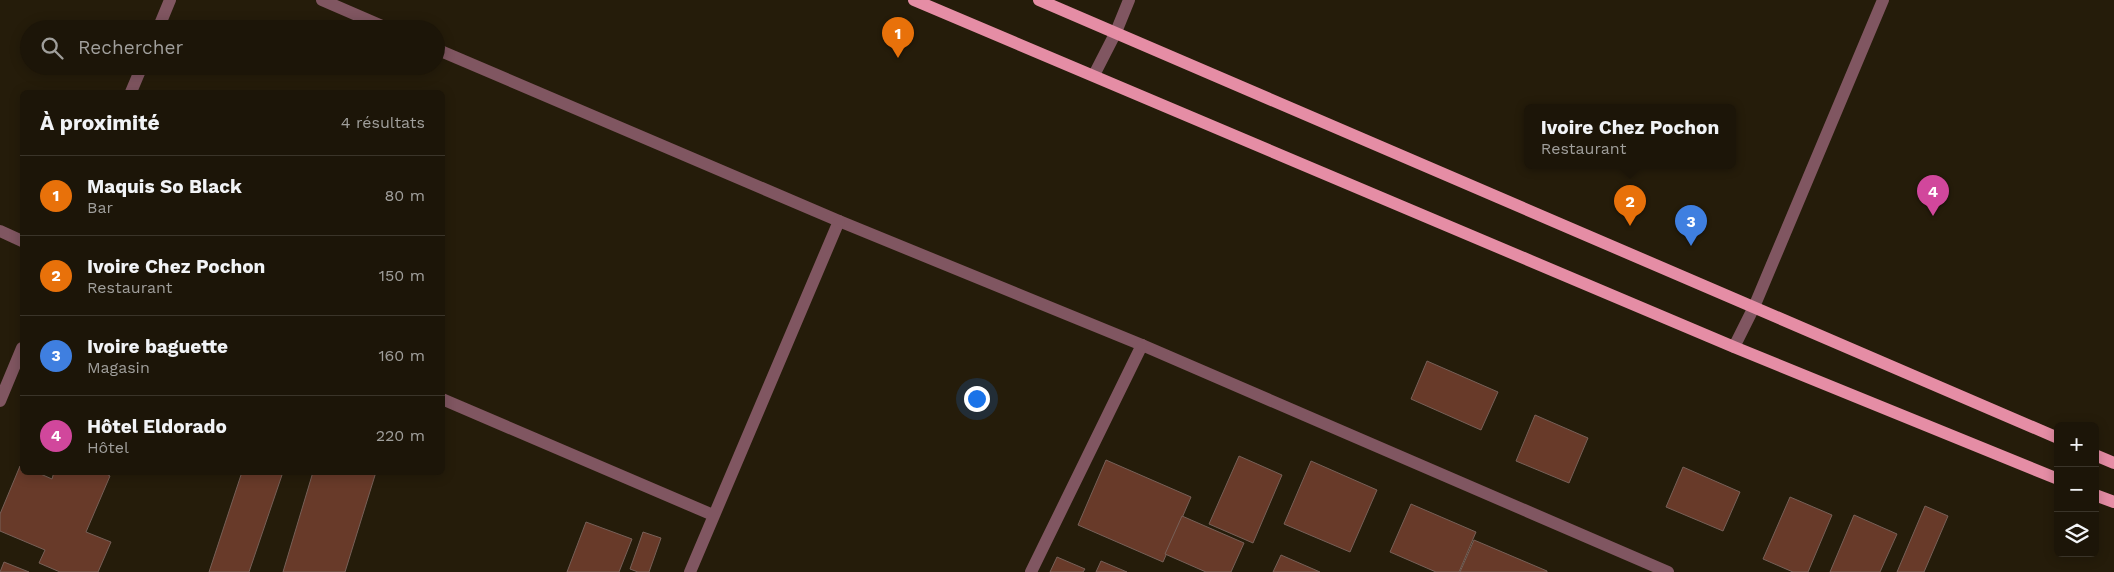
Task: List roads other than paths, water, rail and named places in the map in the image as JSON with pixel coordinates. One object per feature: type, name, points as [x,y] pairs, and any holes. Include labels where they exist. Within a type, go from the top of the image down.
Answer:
[{"type":"main road","points":[[914,0],[1734,347],[2054,477]]},
{"type":"main road","points":[[1039,0],[2054,436]]},
{"type":"main road","points":[[2099,457],[2114,463]]},
{"type":"main road","points":[[2099,496],[2114,502]]},
{"type":"street","points":[[162,20],[170,0]]},
{"type":"street","points":[[322,0],[368,20]]},
{"type":"street","points":[[1094,75],[1116,32],[1129,0]]},
{"type":"street","points":[[1734,347],[1754,307],[1883,0]]},
{"type":"street","points":[[445,53],[839,221],[1142,345],[1667,572]]},
{"type":"street","points":[[132,90],[138,75]]},
{"type":"street","points":[[690,572],[839,221]]},
{"type":"street","points":[[0,231],[20,240]]},
{"type":"street","points":[[1031,572],[1142,345]]},
{"type":"street","points":[[0,401],[20,353]]},
{"type":"street","points":[[445,399],[713,515]]},
{"type":"place","name":"Maquis So Black","points":[[898,58]]},
{"type":"place","name":"Hôtel Eldorado","points":[[1933,216]]},
{"type":"place","name":"Ivoire Chez Pochon","points":[[1630,226]]},
{"type":"place","name":"Ivoire baguette","points":[[1691,246]]}]
